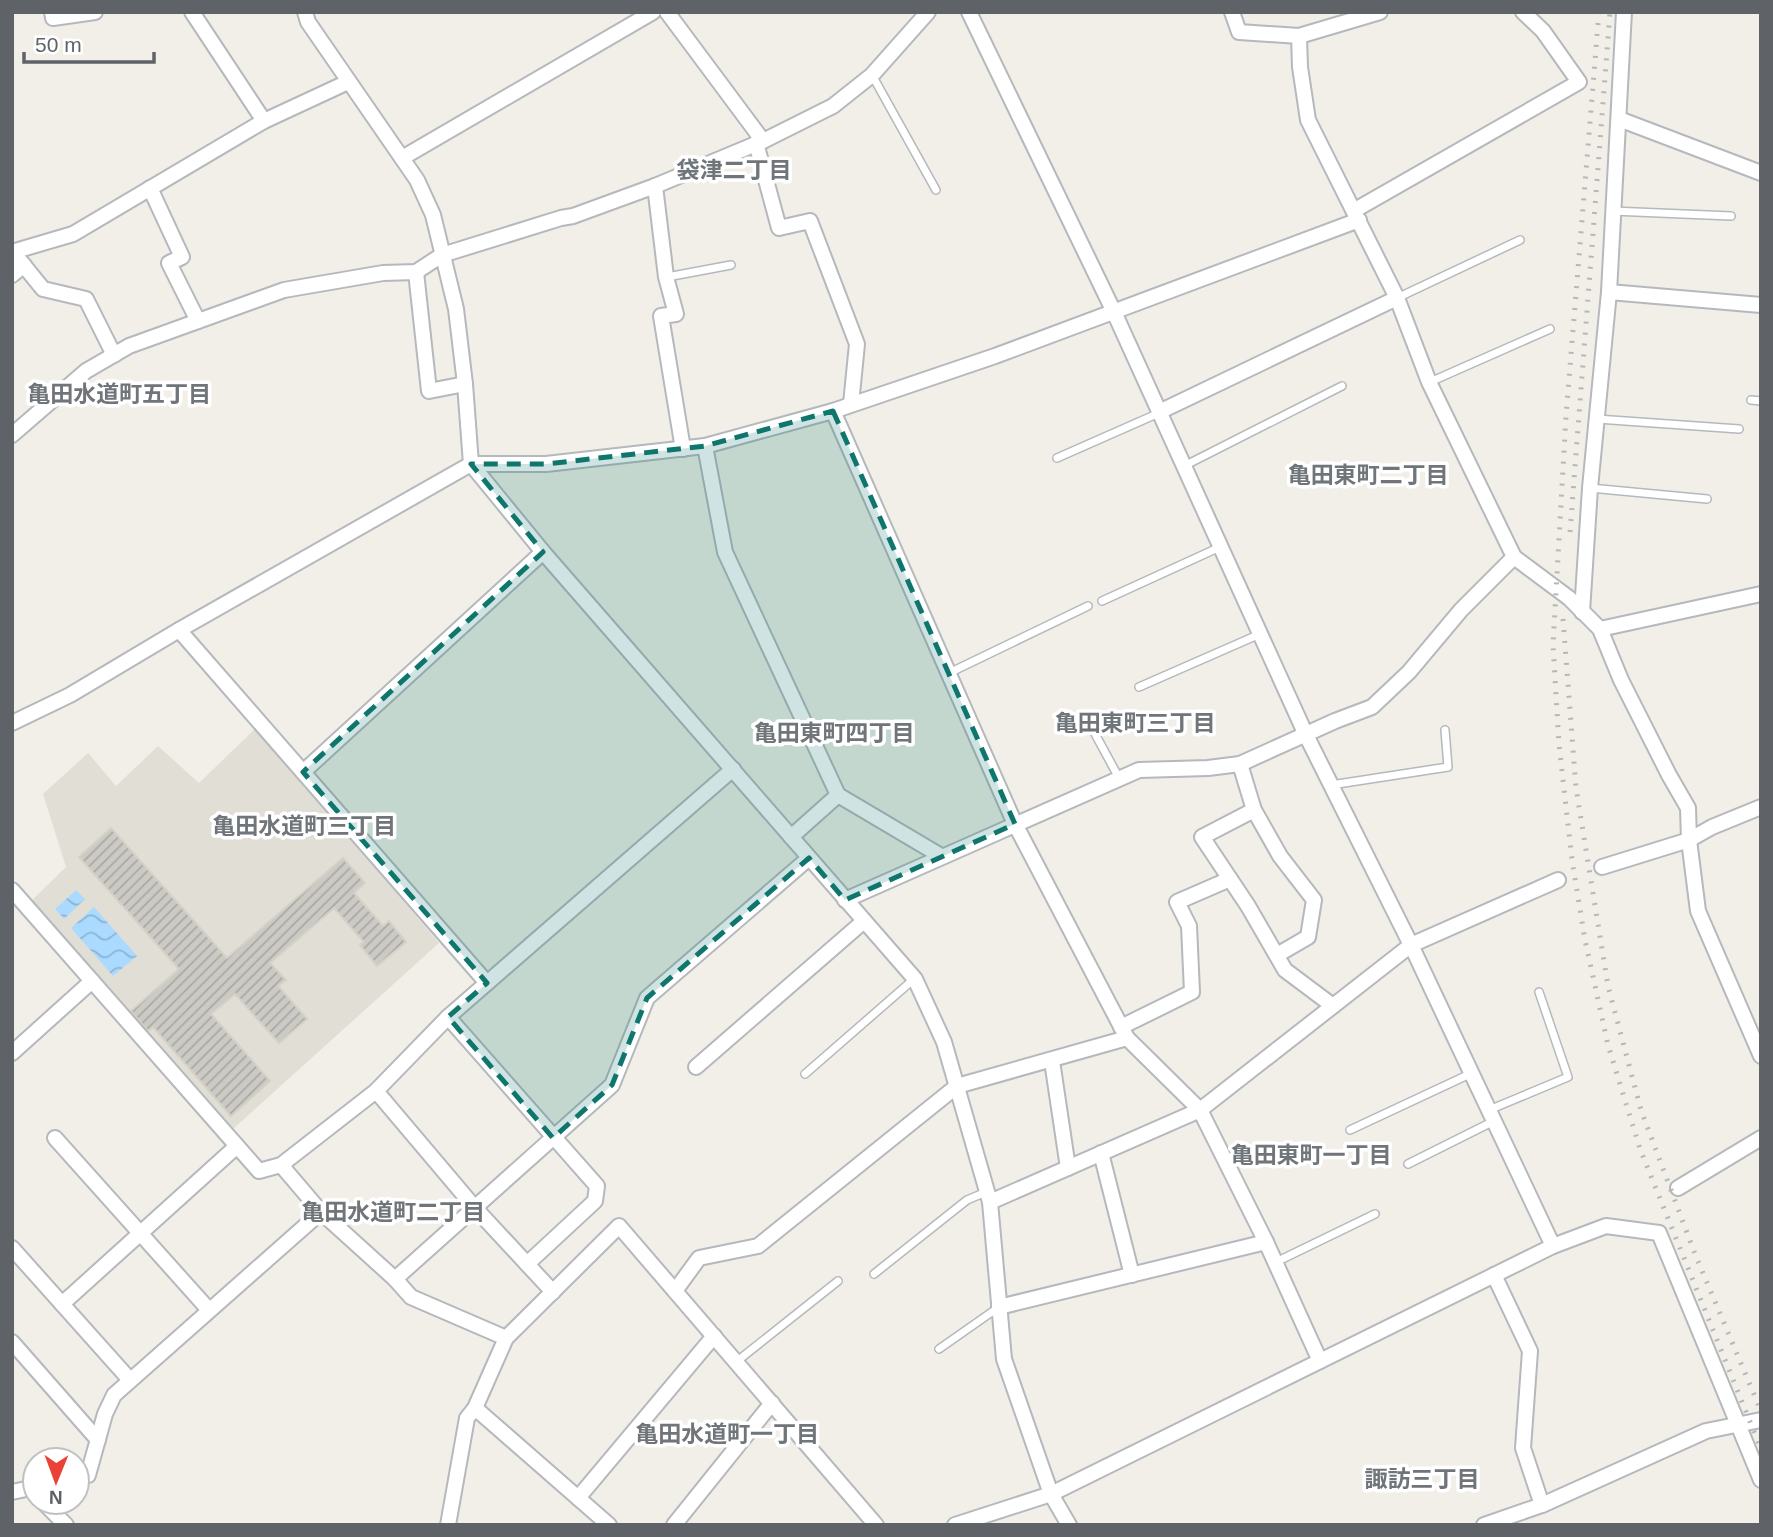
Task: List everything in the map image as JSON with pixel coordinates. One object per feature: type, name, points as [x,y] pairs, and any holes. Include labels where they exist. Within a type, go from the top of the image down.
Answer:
[{"type":"street","points":[[52,12],[53,18],[95,12]]},
{"type":"street","points":[[192,12],[264,121]]},
{"type":"street","points":[[305,12],[308,22],[417,180],[433,215],[456,309],[471,464],[543,552],[915,979],[944,1042],[989,1197],[1003,1359],[1051,1494],[1069,1525]]},
{"type":"street","points":[[402,158],[653,12]]},
{"type":"street","points":[[667,12],[759,142],[779,228],[810,221],[857,344],[851,404]]},
{"type":"street","points":[[12,435],[86,371],[129,346],[284,290],[383,273],[416,272],[442,255],[573,216],[655,186],[759,142],[833,106],[872,75],[928,12]]},
{"type":"street","points":[[969,12],[1114,312],[1306,734],[1411,945],[1553,1246]]},
{"type":"street","points":[[1232,12],[1239,32],[1299,36],[1380,12]]},
{"type":"street","points":[[12,723],[70,695],[471,464],[546,464],[705,446],[832,411],[1114,312],[1357,215],[1578,82],[1543,31],[1523,12]]},
{"type":"street","points":[[1582,612],[1590,488],[1609,292],[1624,12]]},
{"type":"street","points":[[1299,36],[1300,67],[1308,120],[1397,298],[1429,382],[1514,557],[1569,598],[1600,629],[1621,680],[1688,808],[1698,911],[1761,1056]]},
{"type":"street","points":[[114,355],[86,299],[44,289],[13,252],[73,234],[264,121],[348,82]]},
{"type":"street","points":[[1619,119],[1761,173]]},
{"type":"street","points":[[655,186],[666,277],[676,314],[661,316],[683,449]]},
{"type":"street","points":[[150,188],[182,257],[169,263],[198,321]]},
{"type":"street","points":[[12,275],[24,265]]},
{"type":"street","points":[[416,272],[429,391],[465,384]]},
{"type":"street","points":[[1609,292],[1761,305]]},
{"type":"street","points":[[1159,412],[1397,298]]},
{"type":"street","points":[[832,411],[1015,824],[1124,1033],[1200,1110],[1266,1242],[1320,1362]]},
{"type":"street","points":[[705,446],[725,552],[838,795],[941,856]]},
{"type":"street","points":[[303,772],[543,552]]},
{"type":"street","points":[[845,900],[1139,770],[1240,764],[1372,707],[1409,672],[1461,610],[1514,557]]},
{"type":"street","points":[[1600,629],[1761,594]]},
{"type":"street","points":[[179,630],[487,983]]},
{"type":"street","points":[[1240,764],[1254,810],[1280,856],[1314,900],[1308,937],[1277,956]]},
{"type":"street","points":[[12,890],[259,1171],[281,1165],[376,1091],[448,1017],[733,769]]},
{"type":"street","points":[[791,837],[838,795]]},
{"type":"street","points":[[1602,867],[1689,840],[1712,827],[1761,807]]},
{"type":"street","points":[[1254,810],[1202,837],[1285,970],[1333,1006]]},
{"type":"street","points":[[395,1279],[612,1085],[647,998],[809,858]]},
{"type":"street","points":[[676,1291],[699,1258],[758,1246],[957,1086],[1052,1061],[1124,1033],[1192,992],[1189,926],[1177,902],[1230,879]]},
{"type":"street","points":[[989,1197],[1068,1168],[1200,1110],[1411,945],[1558,880]]},
{"type":"street","points":[[696,1067],[864,921]]},
{"type":"street","points":[[12,1053],[92,981]]},
{"type":"street","points":[[448,1017],[597,1186],[595,1201],[527,1264]]},
{"type":"street","points":[[1052,1061],[1068,1168]]},
{"type":"street","points":[[376,1091],[475,1208],[553,1292]]},
{"type":"street","points":[[55,1138],[209,1310]]},
{"type":"street","points":[[1678,1188],[1761,1138]]},
{"type":"street","points":[[62,1304],[237,1146]]},
{"type":"street","points":[[1101,1153],[1132,1275]]},
{"type":"street","points":[[281,1165],[321,1212],[395,1279],[411,1297],[506,1338]]},
{"type":"street","points":[[91,1464],[105,1414],[114,1395],[321,1212]]},
{"type":"street","points":[[448,1525],[467,1418],[475,1408],[506,1338],[619,1226],[876,1525]]},
{"type":"street","points":[[955,1525],[1051,1494],[1553,1246],[1606,1226],[1659,1233],[1761,1480]]},
{"type":"street","points":[[999,1307],[1266,1242]]},
{"type":"street","points":[[12,1248],[130,1380]]},
{"type":"street","points":[[1494,1275],[1530,1351],[1523,1448],[1542,1505]]},
{"type":"street","points":[[578,1498],[714,1336]]},
{"type":"street","points":[[12,1342],[98,1440]]},
{"type":"street","points":[[674,1525],[772,1404]]},
{"type":"street","points":[[475,1408],[578,1498],[591,1519],[609,1525]]},
{"type":"street","points":[[1484,1525],[1542,1505],[1706,1431],[1761,1420]]},
{"type":"lane","points":[[872,75],[936,190]]},
{"type":"lane","points":[[1612,211],[1731,216]]},
{"type":"lane","points":[[1397,298],[1520,240]]},
{"type":"lane","points":[[666,277],[731,265]]},
{"type":"lane","points":[[1429,382],[1550,329]]},
{"type":"lane","points":[[1184,466],[1342,386]]},
{"type":"lane","points":[[1751,400],[1761,401]]},
{"type":"lane","points":[[1057,458],[1159,412]]},
{"type":"lane","points":[[1597,418],[1739,429]]},
{"type":"lane","points":[[1590,488],[1707,499]]},
{"type":"lane","points":[[1102,601],[1220,547]]},
{"type":"lane","points":[[948,673],[1088,606]]},
{"type":"lane","points":[[1139,687],[1260,634]]},
{"type":"lane","points":[[1087,719],[1119,779]]},
{"type":"lane","points":[[1331,785],[1448,766],[1445,730]]},
{"type":"lane","points":[[805,1073],[915,979]]},
{"type":"lane","points":[[1408,1164],[1568,1077],[1539,992]]},
{"type":"lane","points":[[1350,1130],[1472,1073]]},
{"type":"lane","points":[[874,1274],[967,1200],[989,1197]]},
{"type":"lane","points":[[1275,1262],[1375,1214]]},
{"type":"lane","points":[[736,1362],[838,1281]]},
{"type":"lane","points":[[939,1349],[999,1307]]},
{"type":"highlighted area","points":[[833,411],[1015,824],[845,900],[809,858],[647,998],[612,1085],[553,1138],[448,1017],[487,983],[303,772],[543,552],[471,464],[546,464],[705,446]]},
{"type":"shaded area","points":[[256,728],[439,943],[233,1129],[28,904],[66,867],[43,794],[88,753],[116,786],[158,746],[199,783]]},
{"type":"water","points":[[76,890],[85,899],[64,919],[55,909]]},
{"type":"water","points":[[94,907],[137,956],[113,976],[71,928]]},
{"type":"building","points":[[111,828],[227,958],[343,858],[365,883],[354,893],[383,926],[389,921],[406,942],[377,966],[360,945],[364,942],[334,908],[270,963],[286,980],[278,986],[307,1019],[279,1043],[235,994],[211,1014],[270,1081],[231,1116],[153,1027],[148,1031],[131,1011],[179,969],[79,857]]},
{"type":"railway","points":[[1599,12],[1566,416],[1553,645],[1559,744],[1572,860],[1585,940],[1608,1045],[1640,1149],[1761,1449]]},
{"type":"railway","points":[[1570,532],[1610,12]]},
{"type":"railway","points":[[1563,619],[1576,788],[1608,986],[1641,1110],[1695,1254],[1761,1411]]},
{"type":"district","name":"袋津二丁目","points":[[734,170]]},
{"type":"district","name":"亀田水道町五丁目","points":[[119,394]]},
{"type":"district","name":"亀田東町二丁目","points":[[1368,475]]},
{"type":"district","name":"亀田東町三丁目","points":[[1135,723]]},
{"type":"district","name":"亀田東町四丁目","points":[[834,733]]},
{"type":"district","name":"亀田水道町三丁目","points":[[304,826]]},
{"type":"district","name":"亀田東町一丁目","points":[[1311,1155]]},
{"type":"district","name":"亀田水道町二丁目","points":[[393,1212]]},
{"type":"district","name":"亀田水道町一丁目","points":[[727,1434]]},
{"type":"district","name":"諏訪三丁目","points":[[1422,1479]]}]
